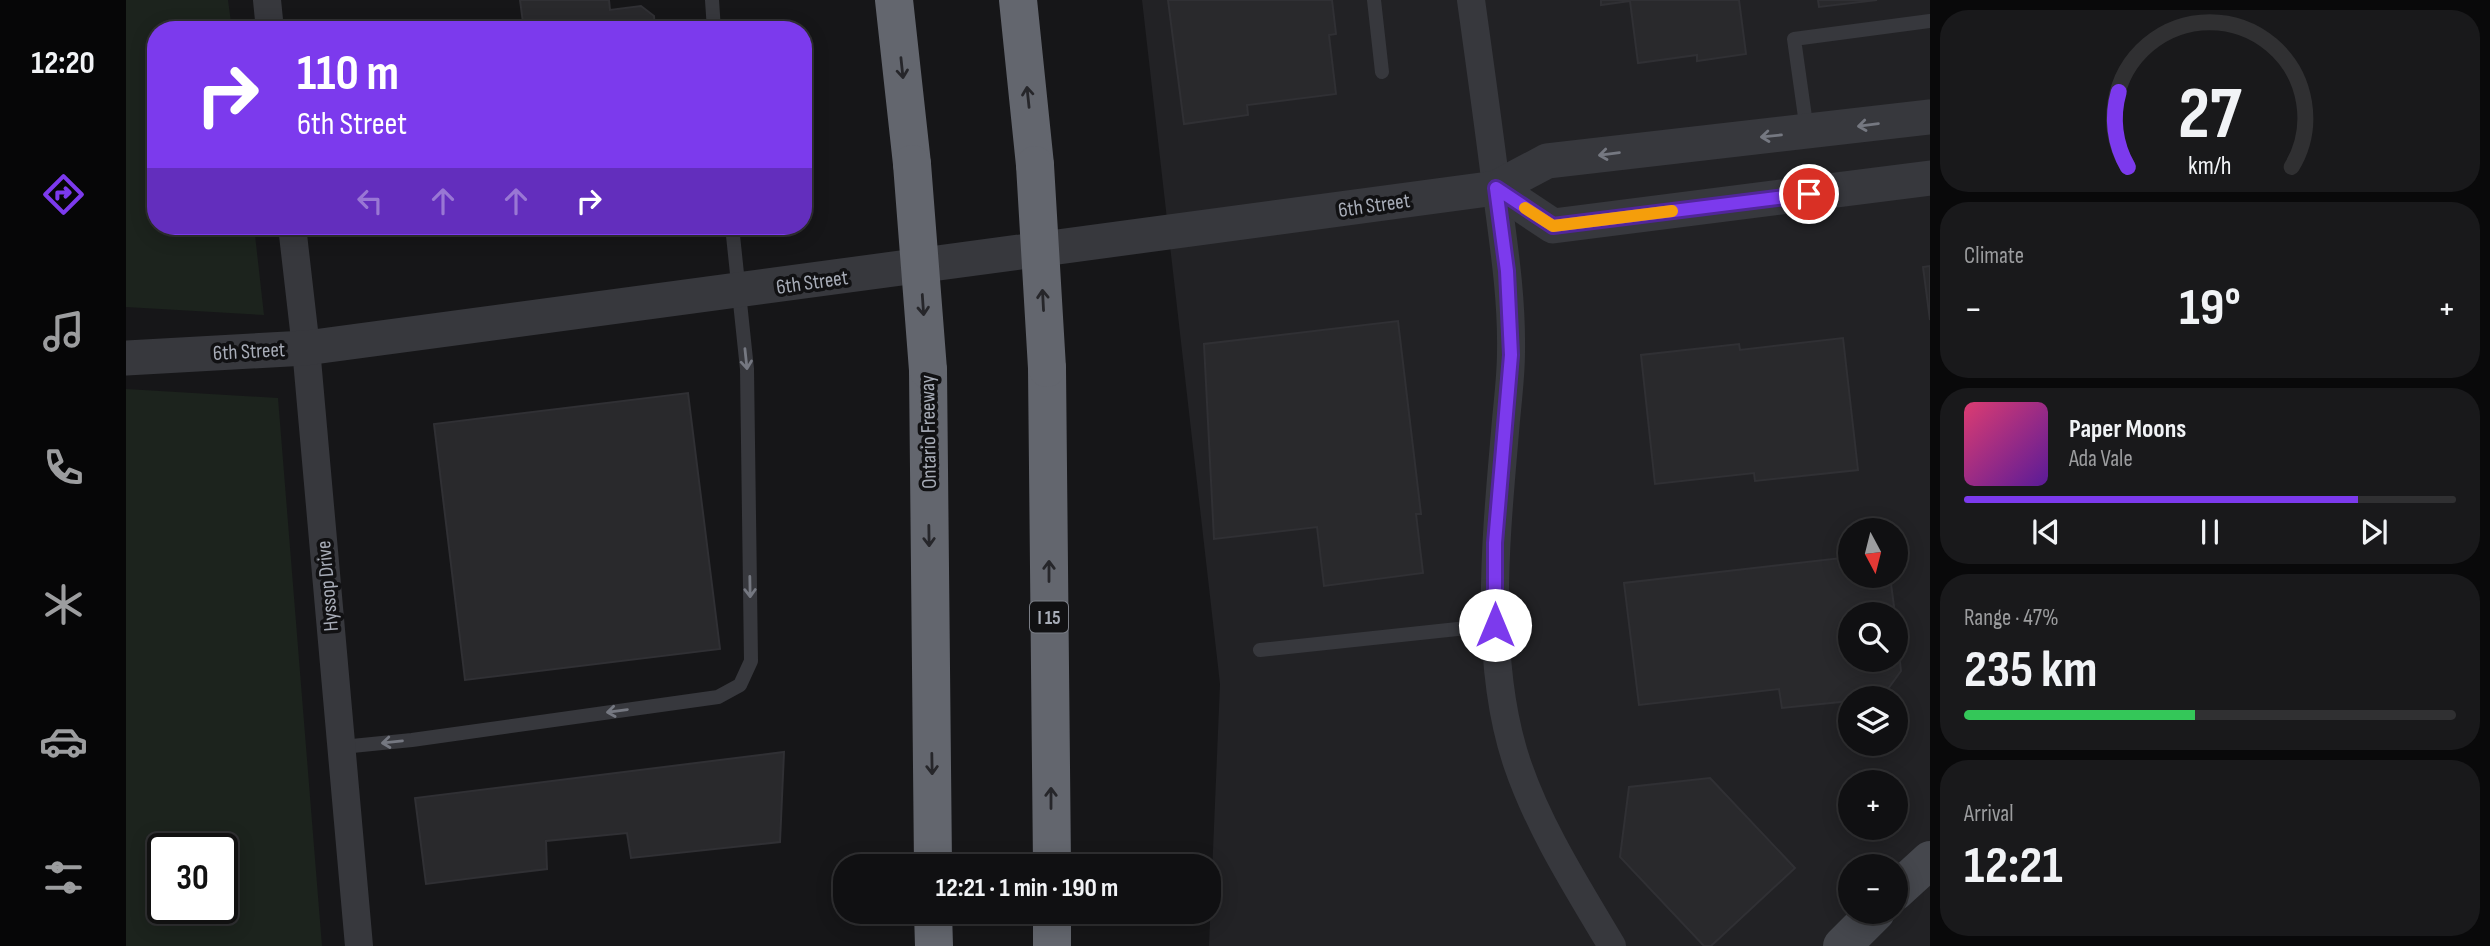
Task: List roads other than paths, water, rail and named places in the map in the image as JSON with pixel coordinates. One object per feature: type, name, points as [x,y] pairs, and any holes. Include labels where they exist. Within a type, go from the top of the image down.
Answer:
[{"type":"highway","name":"Ontario Freeway","points":[[894,0],[912,164],[928,370],[933,854]]},
{"type":"highway","name":"I 15","points":[[1018,0],[1035,165],[1047,368],[1052,854]]},
{"type":"highway","points":[[933,924],[934,946]]},
{"type":"highway","points":[[1052,924],[1052,946]]},
{"type":"main road","points":[[1908,880],[1930,860]]},
{"type":"main road","points":[[1842,946],[1864,924]]},
{"type":"street","points":[[267,0],[269,21]]},
{"type":"street","points":[[1471,0],[1507,271],[1511,355],[1495,543],[1498,670],[1507,723],[1523,781],[1559,856],[1612,946]]},
{"type":"street","name":"6th Street","points":[[126,358],[306,348],[738,292],[1496,188],[1547,162],[1930,117]]},
{"type":"street","points":[[1496,188],[1553,226],[1930,178]]},
{"type":"street","name":"Hyssop Drive","points":[[293,235],[306,348],[359,946]]},
{"type":"lane","points":[[712,0],[713,21]]},
{"type":"lane","points":[[1374,0],[1382,72]]},
{"type":"lane","points":[[1807,132],[1794,39],[1930,21]]},
{"type":"lane","points":[[342,747],[412,740],[718,697],[740,685],[751,661],[747,369],[733,235]]},
{"type":"lane","points":[[1260,650],[1495,625]]}]
